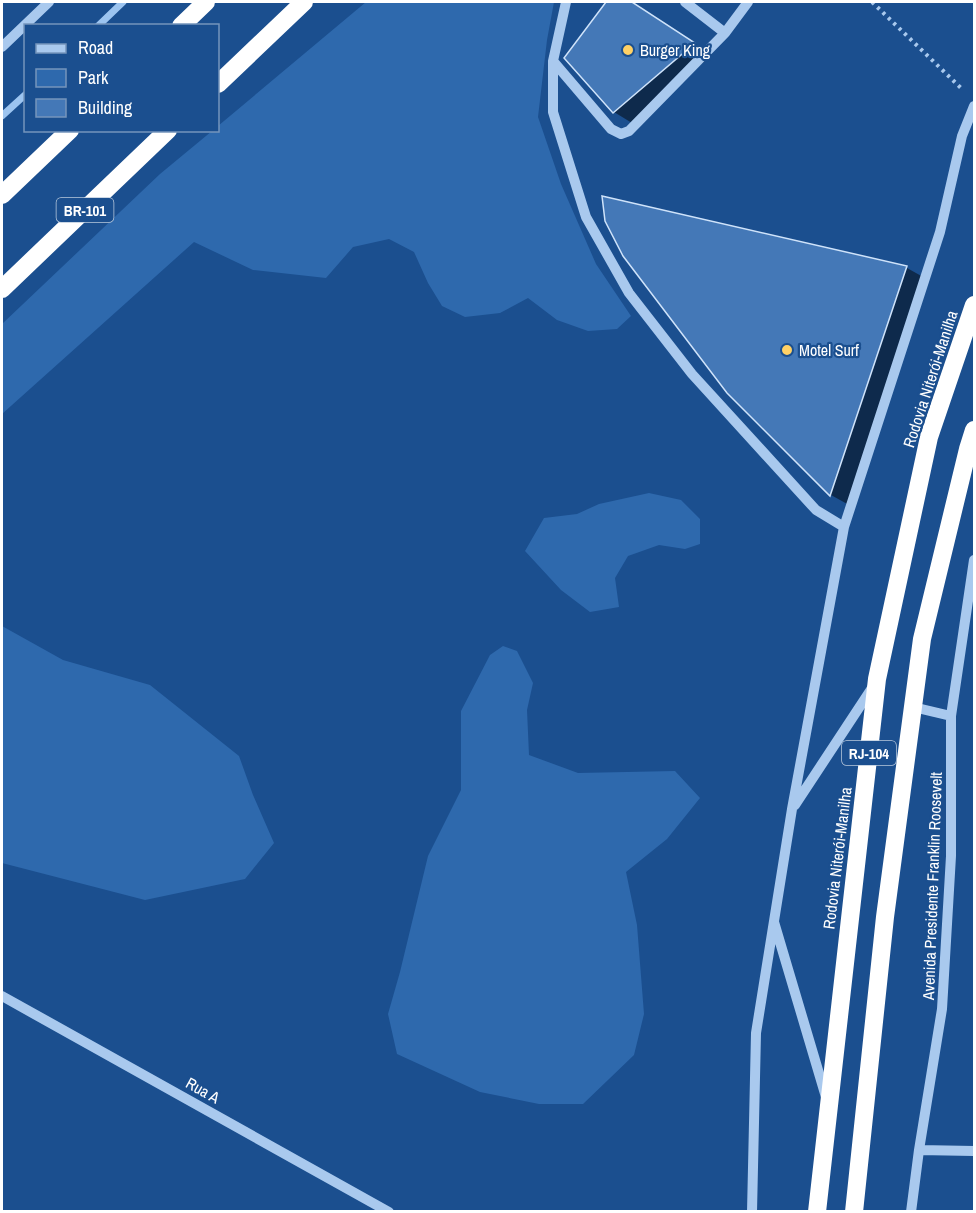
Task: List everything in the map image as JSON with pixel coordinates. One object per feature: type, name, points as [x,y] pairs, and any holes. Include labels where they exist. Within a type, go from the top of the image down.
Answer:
[{"type":"highway","points":[[183,24],[206,2]]},
{"type":"highway","points":[[219,83],[304,2]]},
{"type":"highway","points":[[2,195],[68,132]]},
{"type":"highway","name":"BR-101","points":[[2,289],[166,132]]},
{"type":"highway","name":"Rodovia Niterói-Manilha","points":[[817,1212],[877,679],[929,437],[975,305]]},
{"type":"highway","name":"RJ-104","points":[[854,1212],[885,917],[922,639],[968,449],[975,430]]},
{"type":"street","points":[[26,24],[49,2]]},
{"type":"street","points":[[566,2],[553,61],[553,112],[586,217],[629,293],[692,374],[816,510],[844,527]]},
{"type":"street","points":[[685,2],[725,33]]},
{"type":"street","points":[[553,61],[610,129],[621,134],[629,130],[725,33],[748,2]]},
{"type":"street","points":[[2,47],[24,26]]},
{"type":"street","points":[[752,1212],[756,1033],[792,809],[844,527],[939,232],[962,136],[975,106]]},
{"type":"street","points":[[962,136],[975,127]]},
{"type":"street","name":"Avenida Presidente Franklin Roosevelt","points":[[911,1212],[942,1009],[951,856],[951,716],[975,560]]},
{"type":"street","points":[[792,809],[877,679]]},
{"type":"street","points":[[913,707],[951,716]]},
{"type":"street","points":[[774,919],[829,1106]]},
{"type":"street","name":"Rua A","points":[[2,996],[389,1212]]},
{"type":"street","points":[[919,1150],[975,1151]]},
{"type":"path","points":[[872,2],[963,90]]},
{"type":"green space","points":[[366,2],[554,2],[538,117],[561,184],[596,264],[631,316],[617,329],[588,331],[557,320],[528,298],[500,313],[465,317],[442,306],[428,283],[414,252],[389,239],[353,247],[326,278],[253,270],[194,242],[2,414],[2,324],[160,174],[211,132],[219,132],[219,125]]},
{"type":"green space","points":[[649,493],[681,500],[700,519],[700,544],[685,549],[659,545],[628,556],[615,578],[619,607],[590,612],[561,590],[525,551],[544,518],[577,514],[599,504]]},
{"type":"green space","points":[[2,626],[63,660],[150,685],[239,756],[274,843],[245,879],[145,900],[2,863]]},
{"type":"green space","points":[[503,646],[517,651],[533,683],[527,710],[529,755],[578,773],[675,771],[700,798],[667,839],[626,872],[637,925],[644,1014],[634,1055],[583,1104],[539,1104],[480,1092],[397,1054],[388,1014],[428,856],[461,790],[461,711],[490,655]]},
{"type":"building","name":"Burger King","points":[[606,2],[632,2],[695,43],[613,113],[564,58]]},
{"type":"building","name":"Motel Surf","points":[[602,196],[907,266],[830,496],[727,393],[623,256],[605,221]]},
{"type":"waterway","points":[[100,24],[123,2]]},
{"type":"waterway","points":[[2,116],[24,96]]},
{"type":"place","name":"Burger King","points":[[628,50]]},
{"type":"place","name":"Motel Surf","points":[[787,350]]}]
